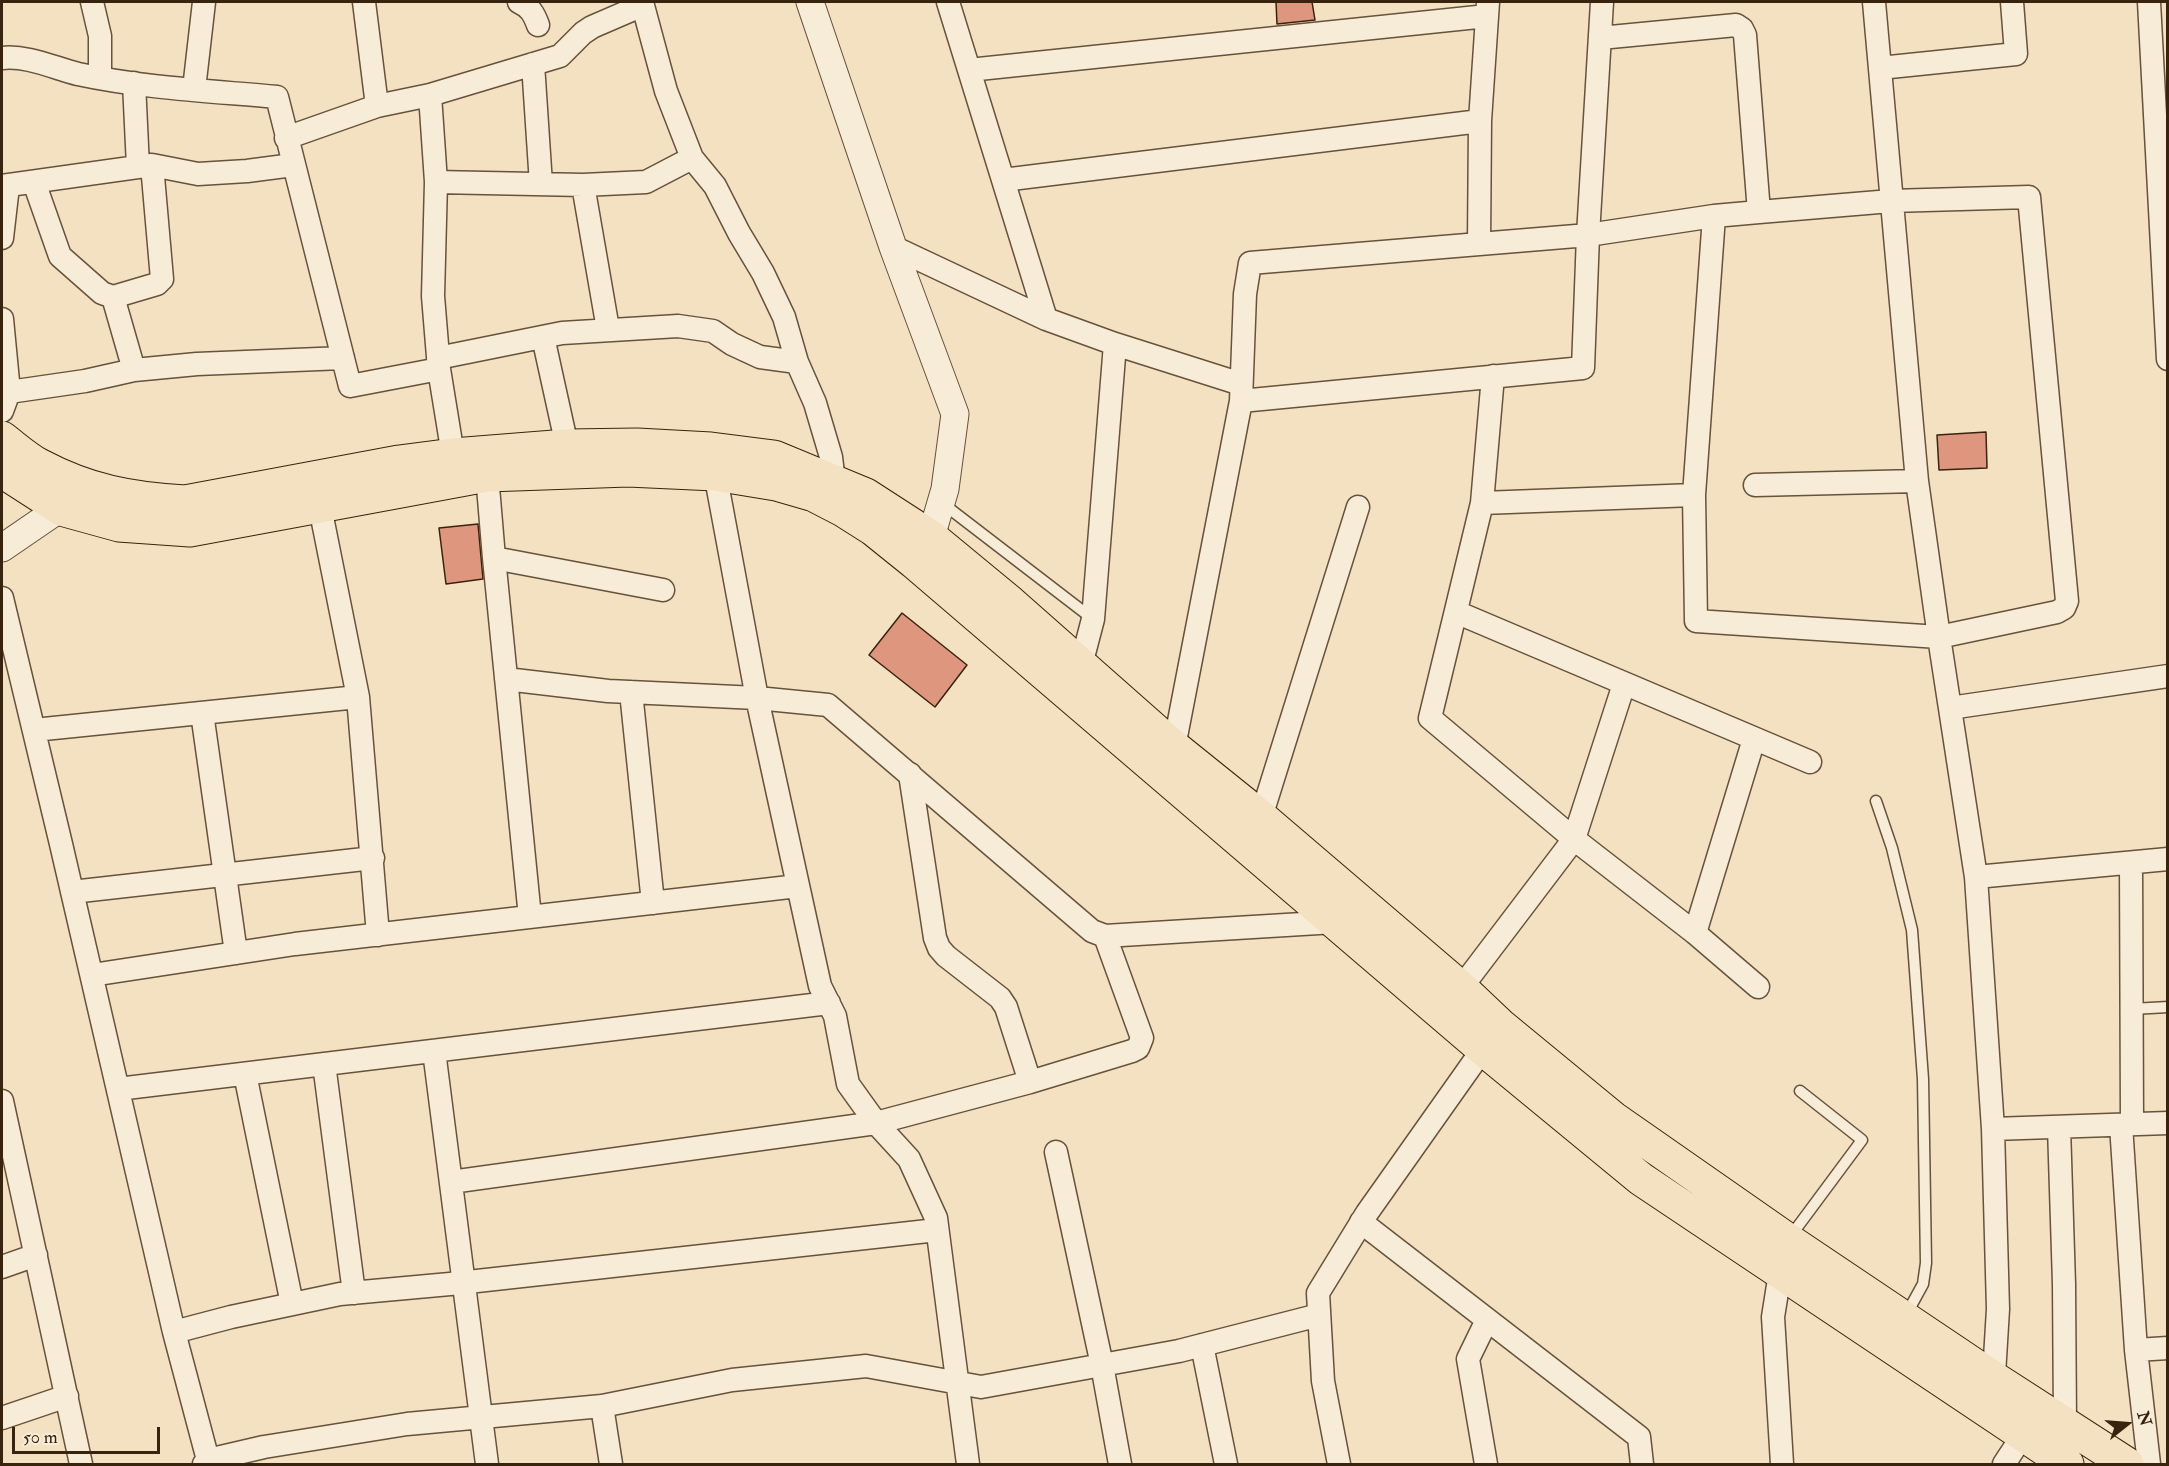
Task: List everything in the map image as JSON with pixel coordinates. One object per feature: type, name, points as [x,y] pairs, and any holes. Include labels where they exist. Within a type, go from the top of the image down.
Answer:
[{"type":"main road","points":[[2,438],[38,464],[90,488],[151,500],[185,502],[453,454],[567,446],[637,445],[713,461],[814,495],[873,529],[923,550],[1011,603],[1174,747],[1205,791],[1261,817],[1461,988],[1491,1037],[1641,1179],[2067,1464]]},
{"type":"main road","points":[[2,471],[61,509],[118,525],[190,530],[488,475],[628,470],[774,457],[866,495],[923,550],[1205,791],[1335,922],[1491,1037],[1904,1318],[2127,1464]]},
{"type":"street","points":[[92,2],[100,36],[100,77]]},
{"type":"street","points":[[194,89],[204,2]]},
{"type":"street","points":[[364,2],[377,106]]},
{"type":"street","points":[[519,2],[526,5],[534,14],[538,25]]},
{"type":"street","points":[[810,2],[893,246],[955,414],[945,489],[923,550]]},
{"type":"street","points":[[948,2],[1046,319]]},
{"type":"street","points":[[893,246],[1046,319],[1241,392],[1584,368],[1588,235],[1602,2]]},
{"type":"street","points":[[1874,2],[1917,481],[1976,878],[1994,1129],[1998,1309],[1995,1379],[1990,1413]]},
{"type":"street","points":[[1880,68],[2016,54],[2012,2]]},
{"type":"street","points":[[2149,2],[2160,52],[2168,359]]},
{"type":"street","points":[[286,138],[377,106],[430,95],[561,56],[592,27],[642,3],[666,91],[692,158],[715,186],[763,273],[784,317],[797,362],[818,414],[831,457],[834,482]]},
{"type":"street","points":[[969,70],[1488,9],[1480,121],[1479,244]]},
{"type":"street","points":[[1600,38],[1736,25],[1742,28],[1745,35],[1759,212]]},
{"type":"street","points":[[2,58],[9,57],[46,64],[78,74],[134,83],[277,97],[350,386],[543,337],[608,329],[678,326],[713,331],[732,344],[759,357],[797,362]]},
{"type":"street","points":[[534,64],[541,184]]},
{"type":"street","points":[[34,182],[60,256],[102,294],[113,297],[157,284],[162,279],[134,83]]},
{"type":"street","points":[[430,95],[436,182],[433,296],[439,363],[453,454]]},
{"type":"street","points":[[1003,180],[1480,121]]},
{"type":"street","points":[[436,182],[583,185],[646,182],[692,158]]},
{"type":"street","points":[[2,238],[4,186],[145,166],[198,174],[293,165]]},
{"type":"street","points":[[583,185],[608,329]]},
{"type":"street","points":[[1174,747],[1241,392],[1245,294],[1250,263],[1588,235],[1714,216],[1759,212],[1891,201],[2028,197],[2067,601],[2064,608],[2057,612],[1939,637],[1696,621],[1694,495],[1714,216]]},
{"type":"street","points":[[113,297],[134,370]]},
{"type":"street","points":[[2,319],[5,402],[134,370],[197,364],[343,358]]},
{"type":"street","points":[[543,337],[567,446]]},
{"type":"street","points":[[1081,665],[1093,619],[1115,344]]},
{"type":"street","points":[[1493,376],[1482,503],[1430,718],[1574,839],[1695,933],[1758,987]]},
{"type":"street","points":[[713,461],[758,698],[798,886],[820,986],[835,1016],[848,1084],[876,1123],[909,1159],[936,1218],[968,1464]]},
{"type":"street","points":[[488,475],[494,558],[530,917]]},
{"type":"street","points":[[1755,485],[1917,481]]},
{"type":"street","points":[[2,548],[90,488]]},
{"type":"street","points":[[1482,503],[1694,495]]},
{"type":"street","points":[[320,507],[358,697],[378,935]]},
{"type":"street","points":[[1261,817],[1359,507]]},
{"type":"street","points":[[494,558],[663,590]]},
{"type":"street","points":[[2,598],[206,1462],[264,1447],[407,1424],[602,1406],[732,1380],[866,1366],[981,1387],[1202,1345],[1319,1315]]},
{"type":"street","points":[[1456,612],[1810,762]]},
{"type":"street","points":[[1950,708],[2168,675]]},
{"type":"street","points":[[506,679],[631,692],[758,698],[828,705],[1092,931],[1105,936],[1335,922]]},
{"type":"street","points":[[1461,988],[1574,839],[1624,684]]},
{"type":"street","points":[[631,692],[653,903]]},
{"type":"street","points":[[34,730],[358,697]]},
{"type":"street","points":[[202,713],[236,953]]},
{"type":"street","points":[[1695,933],[1754,739]]},
{"type":"street","points":[[910,774],[935,938],[939,948],[946,956],[1000,998],[1006,1007],[1030,1082]]},
{"type":"street","points":[[72,892],[373,858]]},
{"type":"street","points":[[1976,878],[2168,859]]},
{"type":"street","points":[[2131,863],[2132,1009],[2127,1124],[2136,1350],[2150,1464]]},
{"type":"street","points":[[92,975],[236,953],[378,935],[798,886]]},
{"type":"street","points":[[451,1182],[876,1123],[1030,1082],[1132,1051],[1138,1048],[1142,1038],[1105,936]]},
{"type":"street","points":[[118,1089],[829,1003]]},
{"type":"street","points":[[1339,1464],[1323,1381],[1318,1293],[1361,1222],[1491,1037]]},
{"type":"street","points":[[434,1051],[487,1464]]},
{"type":"street","points":[[324,1064],[354,1293]]},
{"type":"street","points":[[245,1074],[292,1304]]},
{"type":"street","points":[[2,1101],[81,1464]]},
{"type":"street","points":[[1994,1129],[2168,1123]]},
{"type":"street","points":[[2060,1127],[2065,1423]]},
{"type":"street","points":[[1056,1152],[1102,1365],[1120,1464]]},
{"type":"street","points":[[1361,1222],[1640,1437],[1642,1464]]},
{"type":"street","points":[[174,1332],[292,1304],[354,1293],[937,1230]]},
{"type":"street","points":[[2,1267],[36,1256]]},
{"type":"street","points":[[1780,1273],[1773,1317],[1782,1464]]},
{"type":"street","points":[[1486,1464],[1468,1359],[1487,1320]]},
{"type":"street","points":[[1202,1345],[1226,1464]]},
{"type":"street","points":[[2136,1350],[2168,1348]]},
{"type":"street","points":[[2,1418],[67,1396]]},
{"type":"street","points":[[602,1406],[611,1464]]},
{"type":"street","points":[[2004,1464],[2023,1436]]},
{"type":"lane","points":[[941,503],[1093,619]]},
{"type":"lane","points":[[1876,801],[1892,848],[1911,921],[1923,1079],[1926,1263],[1923,1284],[1904,1318]]},
{"type":"lane","points":[[2132,1009],[2168,1007]]},
{"type":"lane","points":[[1788,1240],[1862,1140],[1800,1090]]},
{"type":"building","points":[[1276,2],[1312,2],[1315,20],[1277,24]]},
{"type":"building","points":[[1986,432],[1987,468],[1939,470],[1937,435]]},
{"type":"building","points":[[478,524],[483,579],[446,584],[439,528]]},
{"type":"building","points":[[902,613],[967,665],[935,707],[869,655]]}]
